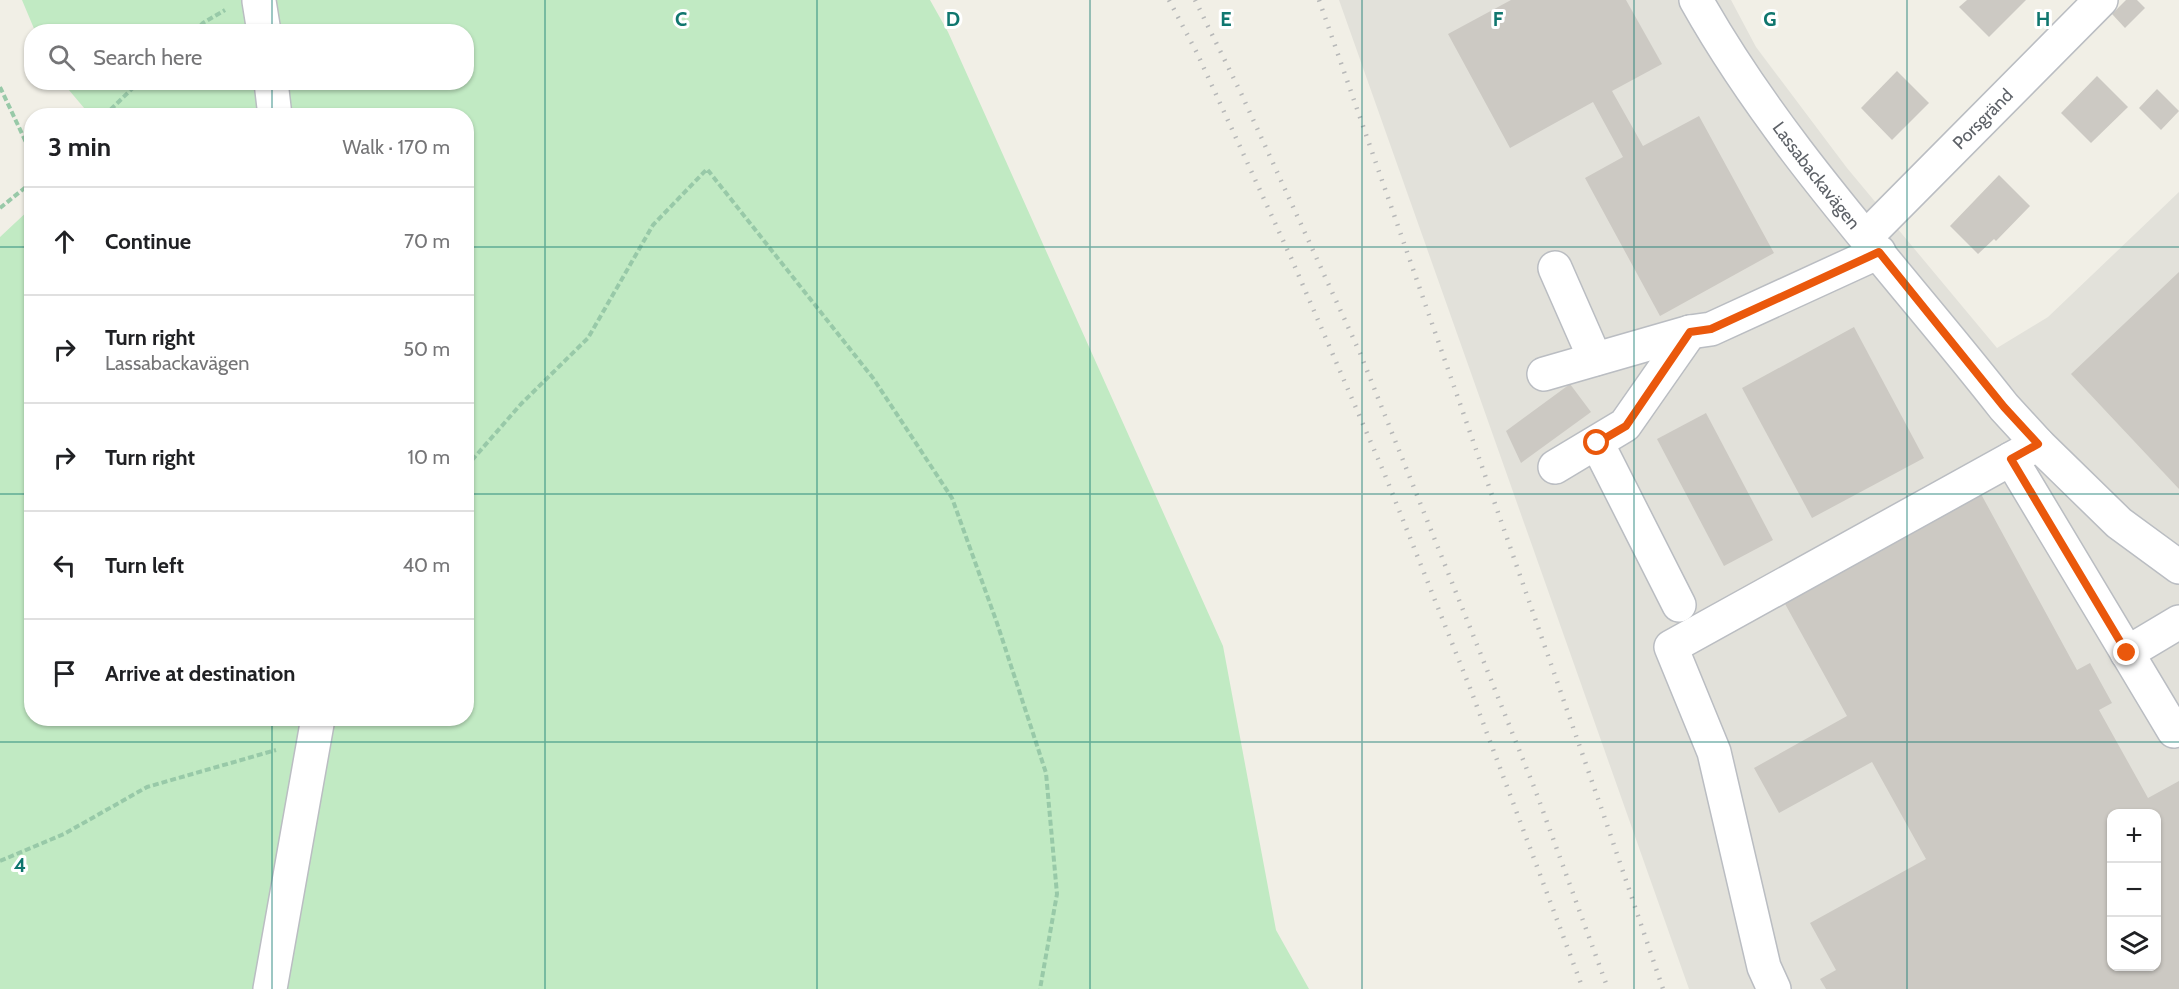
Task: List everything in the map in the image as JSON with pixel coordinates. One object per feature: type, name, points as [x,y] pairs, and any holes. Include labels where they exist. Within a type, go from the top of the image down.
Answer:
[{"type":"street","name":"Lassabackavägen","points":[[1696,0],[1711,28],[1802,157],[2004,407],[2024,452],[2179,567]]},
{"type":"street","name":"Porsgränd","points":[[1872,245],[2101,0]]},
{"type":"street","points":[[259,1],[263,24]]},
{"type":"street","points":[[271,90],[274,108]]},
{"type":"street","points":[[1544,374],[1690,332],[1711,329],[1872,245]]},
{"type":"street","points":[[1555,267],[1595,359]]},
{"type":"street","points":[[1555,467],[1626,426],[1690,332]]},
{"type":"street","points":[[1597,443],[1679,605]]},
{"type":"street","points":[[1774,989],[1764,967],[1714,752],[1671,647],[2024,452],[2127,653],[2174,731],[2179,728]]},
{"type":"street","points":[[2127,653],[2179,622]]},
{"type":"street","points":[[270,989],[317,727]]},
{"type":"path","points":[[0,87],[24,138]]},
{"type":"path","points":[[112,108],[131,90]]},
{"type":"path","points":[[474,457],[521,405],[588,338],[653,225],[707,169],[873,378],[952,498],[997,623],[1046,773],[1057,894],[1040,989]]},
{"type":"path","points":[[0,208],[24,188]]},
{"type":"path","points":[[0,861],[64,834],[147,787],[271,752],[317,727]]},
{"type":"shaded area","points":[[1339,0],[1731,0],[1756,47],[1847,168],[1997,348],[2048,317],[2179,192],[2179,989],[1689,989]]},
{"type":"green space","points":[[22,0],[930,0],[948,32],[1223,646],[1276,930],[1309,989],[0,989],[0,237],[24,215],[24,726],[474,726],[474,108],[84,108],[69,90],[474,90],[474,24],[32,24]]},
{"type":"building","points":[[1511,0],[1626,0],[1662,64],[1612,91],[1643,146],[1699,116],[1774,253],[1660,316],[1585,178],[1623,157],[1593,102],[1510,148],[1448,34]]},
{"type":"building","points":[[1967,0],[2026,0],[1989,37],[1959,7]]},
{"type":"building","points":[[2126,0],[2137,0],[2145,8],[2125,28],[2112,14]]},
{"type":"building","points":[[1897,71],[1929,103],[1892,140],[1861,108]]},
{"type":"building","points":[[2097,76],[2128,107],[2091,143],[2061,113]]},
{"type":"building","points":[[2157,89],[2179,111],[2161,130],[2139,108]]},
{"type":"building","points":[[1999,175],[2030,206],[1996,241],[1994,239],[1978,254],[1950,226]]},
{"type":"building","points":[[2179,272],[2179,489],[2071,374]]},
{"type":"building","points":[[1854,327],[1924,458],[1812,518],[1742,388]]},
{"type":"building","points":[[1570,384],[1591,412],[1521,463],[1506,431]]},
{"type":"building","points":[[1706,413],[1773,540],[1724,566],[1657,439]]},
{"type":"building","points":[[1981,494],[2077,670],[2090,663],[2112,703],[2099,710],[2148,798],[2179,781],[2179,989],[1826,989],[1820,979],[1836,970],[1810,923],[1926,859],[1872,762],[1779,813],[1754,768],[1847,716],[1784,602]]},
{"type":"railway","points":[[1169,0],[1197,53],[1292,260],[1385,475],[1470,688],[1583,989]]},
{"type":"railway","points":[[1195,0],[1240,91],[1360,353],[1536,792],[1608,989]]},
{"type":"railway","points":[[1319,0],[1663,989]]},
{"type":"route","points":[[1597,443],[1626,426],[1690,332],[1711,329],[1879,252],[2004,407],[2038,444],[2011,459],[2127,653]]}]
